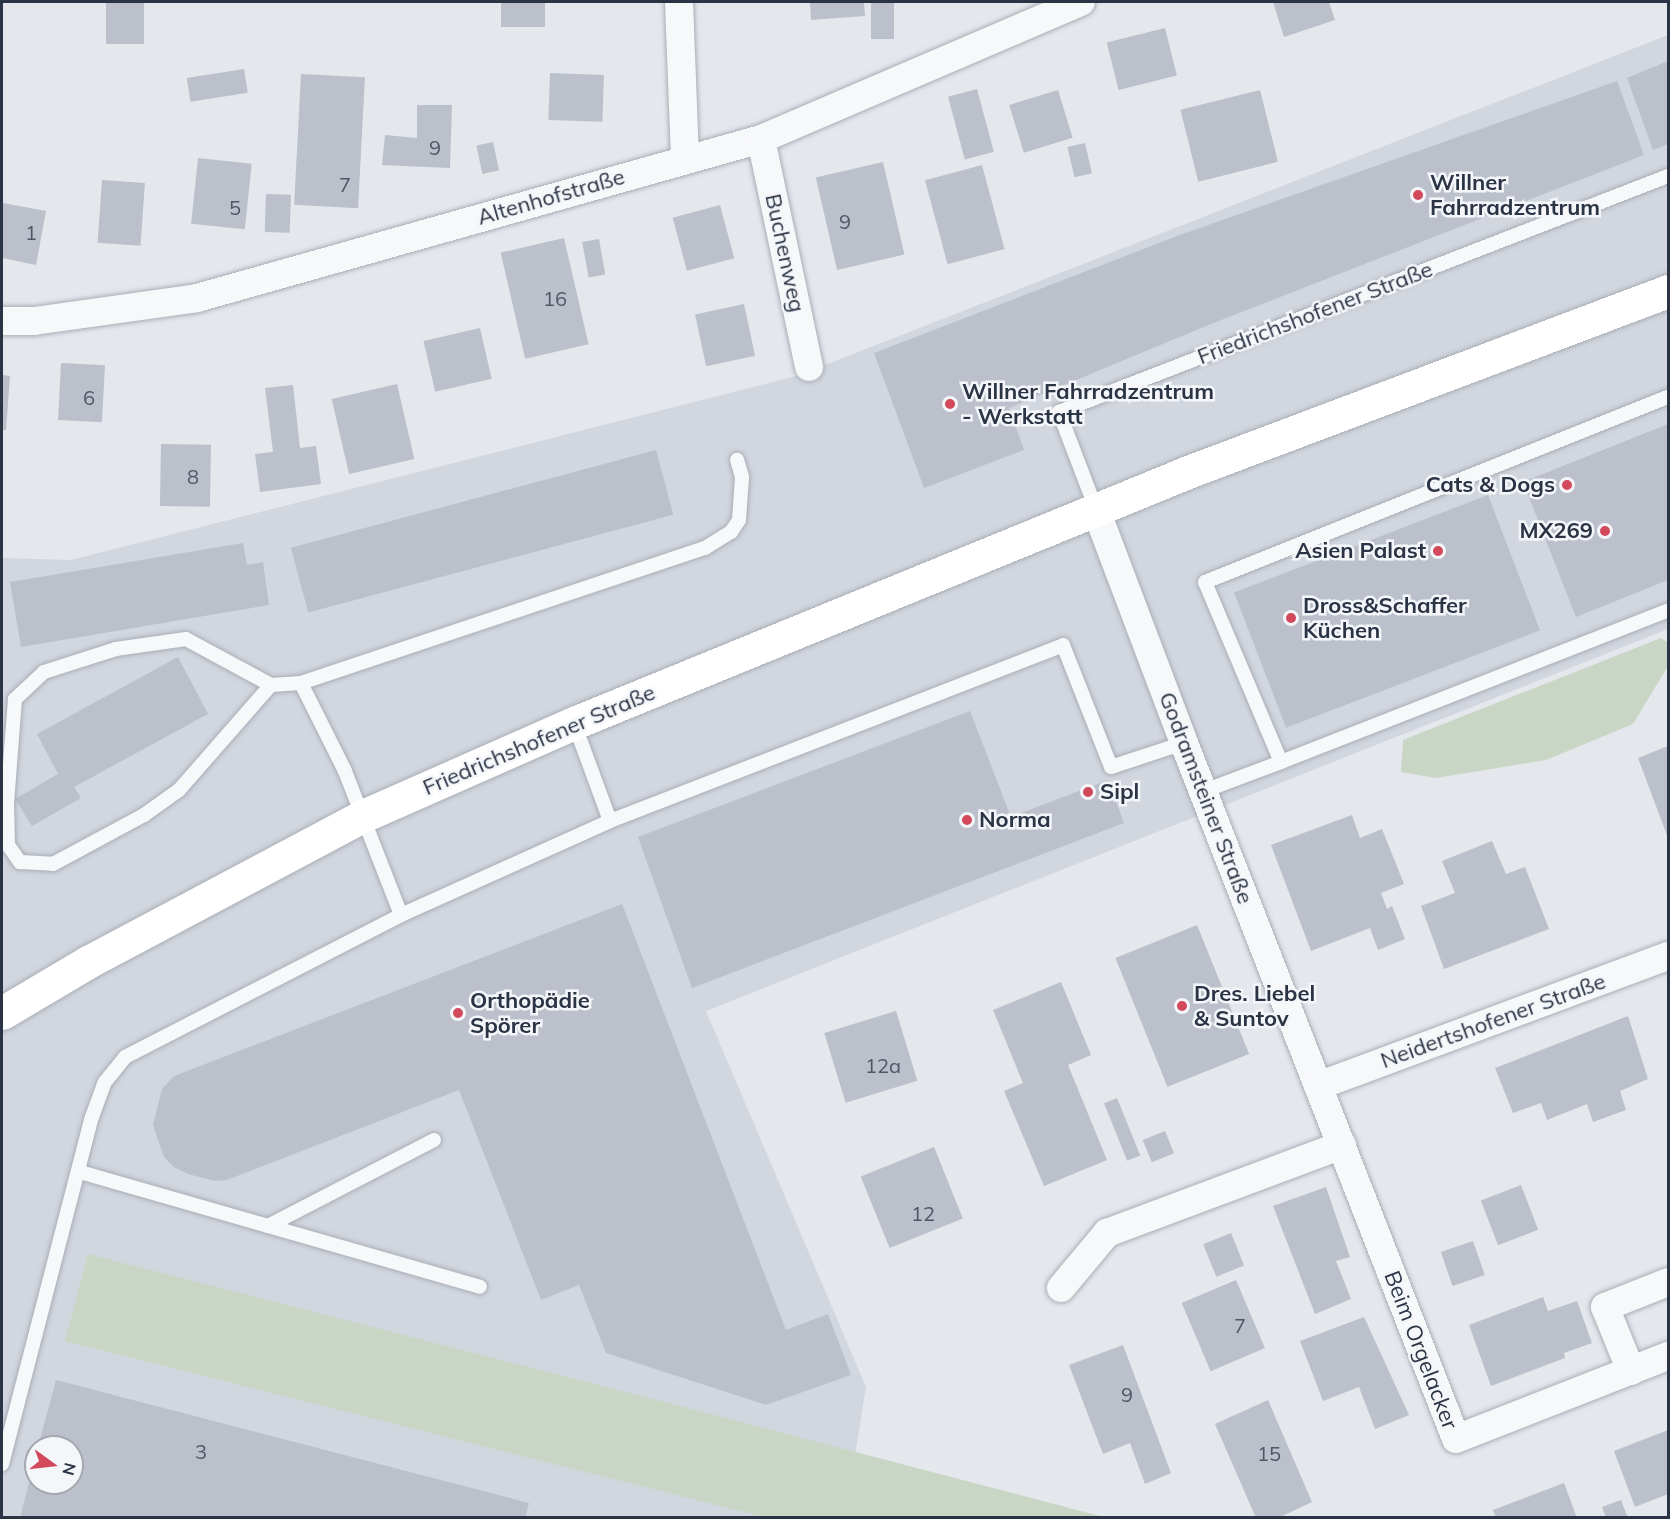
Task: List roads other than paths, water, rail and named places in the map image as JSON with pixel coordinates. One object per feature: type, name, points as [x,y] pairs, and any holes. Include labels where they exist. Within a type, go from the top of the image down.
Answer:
[{"type":"main road","name":"Friedrichshofener Straße","points":[[2,1013],[88,962],[363,816],[574,723],[1201,468],[1668,291]]},
{"type":"street","points":[[679,2],[685,159]]},
{"type":"street","name":"Altenhofstraße","points":[[2,321],[34,321],[197,298],[761,139],[1081,2]]},
{"type":"street","name":"Buchenweg","points":[[761,139],[809,367]]},
{"type":"street","name":"Godramsteiner Straße","points":[[1096,510],[1318,1086]]},
{"type":"street","name":"Neidertshofener Straße","points":[[1318,1086],[1668,956]]},
{"type":"street","name":"Beim Orgelacker","points":[[1318,1086],[1456,1439],[1668,1356]]},
{"type":"street","points":[[1061,1288],[1107,1233],[1342,1145]]},
{"type":"street","points":[[1630,1371],[1605,1307],[1668,1282]]},
{"type":"lane","name":"Friedrichshofener Straße","points":[[1096,510],[1059,412],[1668,176]]},
{"type":"lane","points":[[1281,762],[1205,582],[1668,398]]},
{"type":"lane","points":[[271,685],[179,790],[144,815],[54,864],[20,862],[8,845],[7,802],[15,699],[44,672],[116,649],[186,639],[271,685],[301,683],[705,548],[731,532],[739,520],[742,477],[737,460]]},
{"type":"lane","points":[[1204,791],[1668,610]]},
{"type":"lane","points":[[2,1464],[80,1172],[92,1117],[105,1082],[125,1057],[401,915],[610,821],[1063,645],[1111,766],[1184,743]]},
{"type":"lane","points":[[301,683],[345,771],[401,915]]},
{"type":"lane","points":[[574,723],[610,821]]},
{"type":"lane","points":[[268,1226],[434,1140]]},
{"type":"lane","points":[[80,1172],[480,1287]]},
{"type":"place","name":"Willner Fahrradzentrum","points":[[1418,195]]},
{"type":"place","name":"Willner Fahrradzentrum - Werkstatt","points":[[950,404]]},
{"type":"place","name":"Cats & Dogs","points":[[1567,485]]},
{"type":"place","name":"MX269","points":[[1605,531]]},
{"type":"place","name":"Asien Palast","points":[[1438,551]]},
{"type":"place","name":"Dross&Schaffer Küchen","points":[[1291,618]]},
{"type":"place","name":"Sipl","points":[[1088,792]]},
{"type":"place","name":"Norma","points":[[967,820]]},
{"type":"place","name":"Dres. Liebel & Suntov","points":[[1182,1006]]},
{"type":"place","name":"Orthopädie Spörer","points":[[458,1013]]}]
